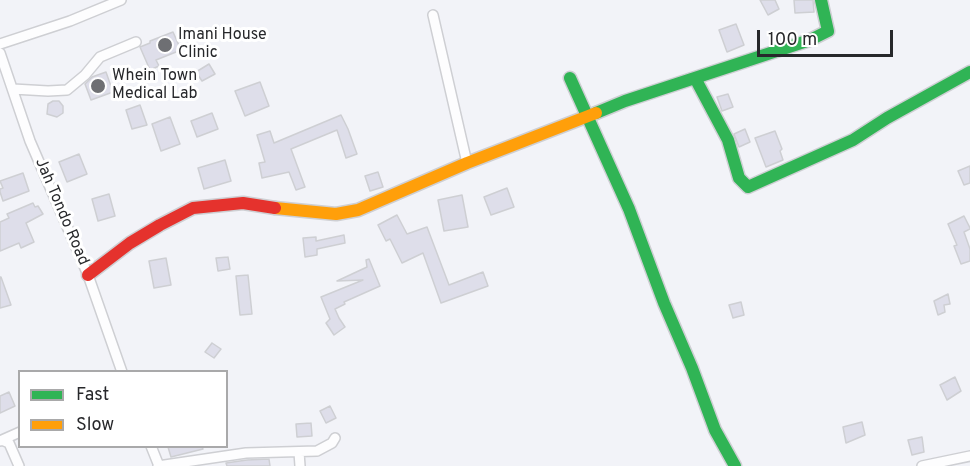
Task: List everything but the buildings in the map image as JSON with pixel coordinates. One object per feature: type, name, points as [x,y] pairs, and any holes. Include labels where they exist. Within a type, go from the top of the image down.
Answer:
[{"type":"street","points":[[0,44],[70,21],[121,0]]},
{"type":"street","points":[[88,275],[130,243],[193,208],[243,203],[336,214],[358,210],[467,163],[625,101],[828,31],[821,0]]},
{"type":"street","points":[[433,15],[467,163]]},
{"type":"street","points":[[13,89],[67,90],[100,57],[136,42]]},
{"type":"street","name":"Jah Tondo Road","points":[[0,53],[30,141],[88,275],[121,370]]},
{"type":"street","points":[[695,78],[728,140],[739,178],[748,187],[853,140],[887,118],[970,72]]},
{"type":"street","points":[[570,78],[630,209],[664,303],[715,430],[735,466]]},
{"type":"street","points":[[1,441],[18,433]]},
{"type":"street","points":[[152,448],[159,466],[246,453],[316,451],[332,443],[335,438]]},
{"type":"street","points":[[1,441],[9,443],[19,466]]},
{"type":"street","points":[[299,452],[300,466]]},
{"type":"street","points":[[922,466],[970,456]]},
{"type":"traffic: fast","points":[[596,113],[625,101],[810,40],[828,31],[821,0]]},
{"type":"traffic: fast","points":[[695,78],[728,140],[739,178],[748,187],[853,140],[887,118],[970,72]]},
{"type":"traffic: fast","points":[[570,78],[629,209],[715,430],[735,466]]},
{"type":"traffic: slow","points":[[275,208],[336,214],[358,210],[467,163],[596,113]]},
{"type":"traffic: jam","points":[[88,275],[130,243],[193,208],[243,203],[275,208]]},
{"type":"place","name":"Imani House Clinic","points":[[165,45]]},
{"type":"place","name":"Whein Town Medical Lab","points":[[98,86]]}]
